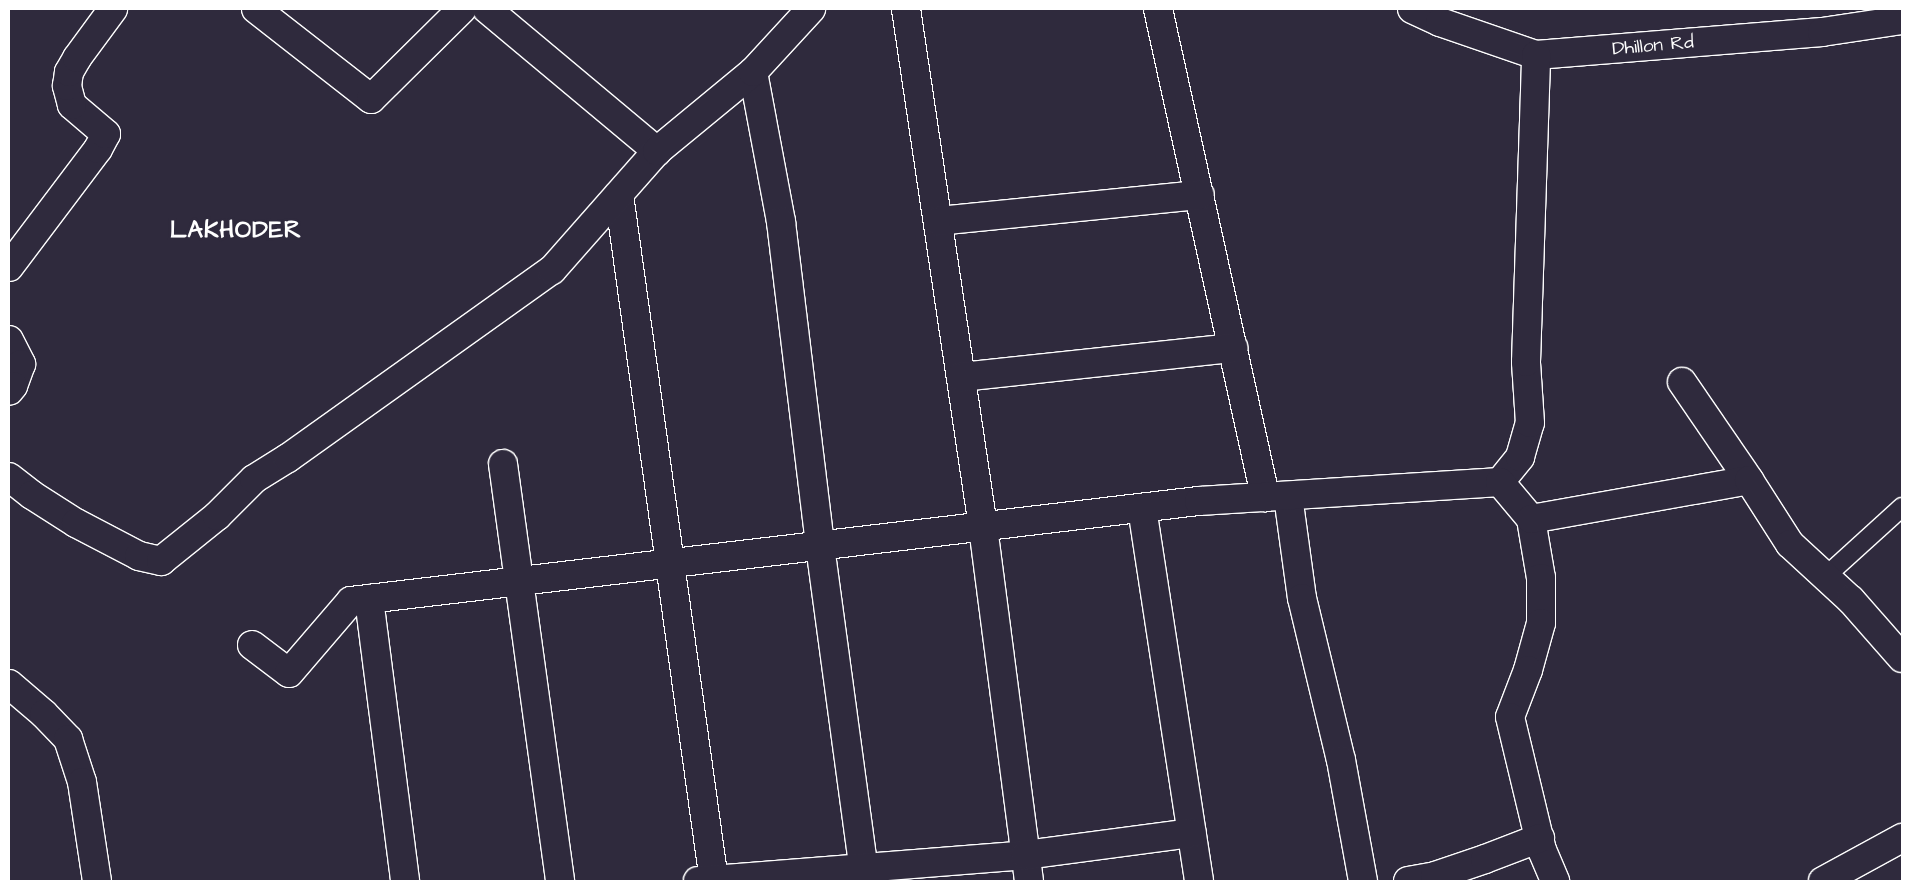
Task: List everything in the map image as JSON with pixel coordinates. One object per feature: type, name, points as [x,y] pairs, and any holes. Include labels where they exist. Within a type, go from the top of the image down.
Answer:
[{"type":"street","points":[[256,9],[371,99],[462,9]]},
{"type":"street","points":[[487,9],[657,151]]},
{"type":"street","points":[[9,477],[32,495],[76,523],[140,556],[161,561],[217,516],[254,479],[288,458],[552,270],[657,151],[753,72],[811,9]]},
{"type":"street","points":[[906,9],[983,526],[1029,881]]},
{"type":"street","points":[[1158,9],[1233,348],[1277,497],[1341,760],[1362,881]]},
{"type":"street","name":"Dhillon Rd","points":[[1412,9],[1440,22],[1536,55],[1822,32],[1902,20]]},
{"type":"street","points":[[9,267],[98,149],[106,134],[72,105],[67,86],[69,72],[110,10]]},
{"type":"street","points":[[252,644],[289,673],[350,601],[1199,501],[1500,482],[1520,457],[1530,423],[1526,362],[1536,55]]},
{"type":"street","points":[[753,72],[781,222],[820,546],[864,874]]},
{"type":"street","points":[[619,194],[671,563],[708,881],[864,874],[1192,833]]},
{"type":"street","points":[[938,221],[1200,195]]},
{"type":"street","points":[[9,340],[21,364],[13,386],[9,391]]},
{"type":"street","points":[[961,377],[1233,348]]},
{"type":"street","points":[[1682,382],[1790,544],[1851,600],[1902,658]]},
{"type":"street","points":[[503,464],[560,881]]},
{"type":"street","points":[[1531,519],[1749,480]]},
{"type":"street","points":[[1500,482],[1531,519],[1541,578],[1541,623],[1528,670],[1510,717],[1540,838],[1555,881]]},
{"type":"street","points":[[1142,508],[1199,881]]},
{"type":"street","points":[[369,599],[405,881]]},
{"type":"street","points":[[9,684],[44,714],[68,739],[82,782],[97,881]]},
{"type":"street","points":[[1408,881],[1435,876],[1540,838]]},
{"type":"street","points":[[1822,881],[1902,838]]},
{"type":"lane","points":[[1826,576],[1902,507]]},
{"type":"district","name":"LAKHODER","points":[[236,231]]}]
